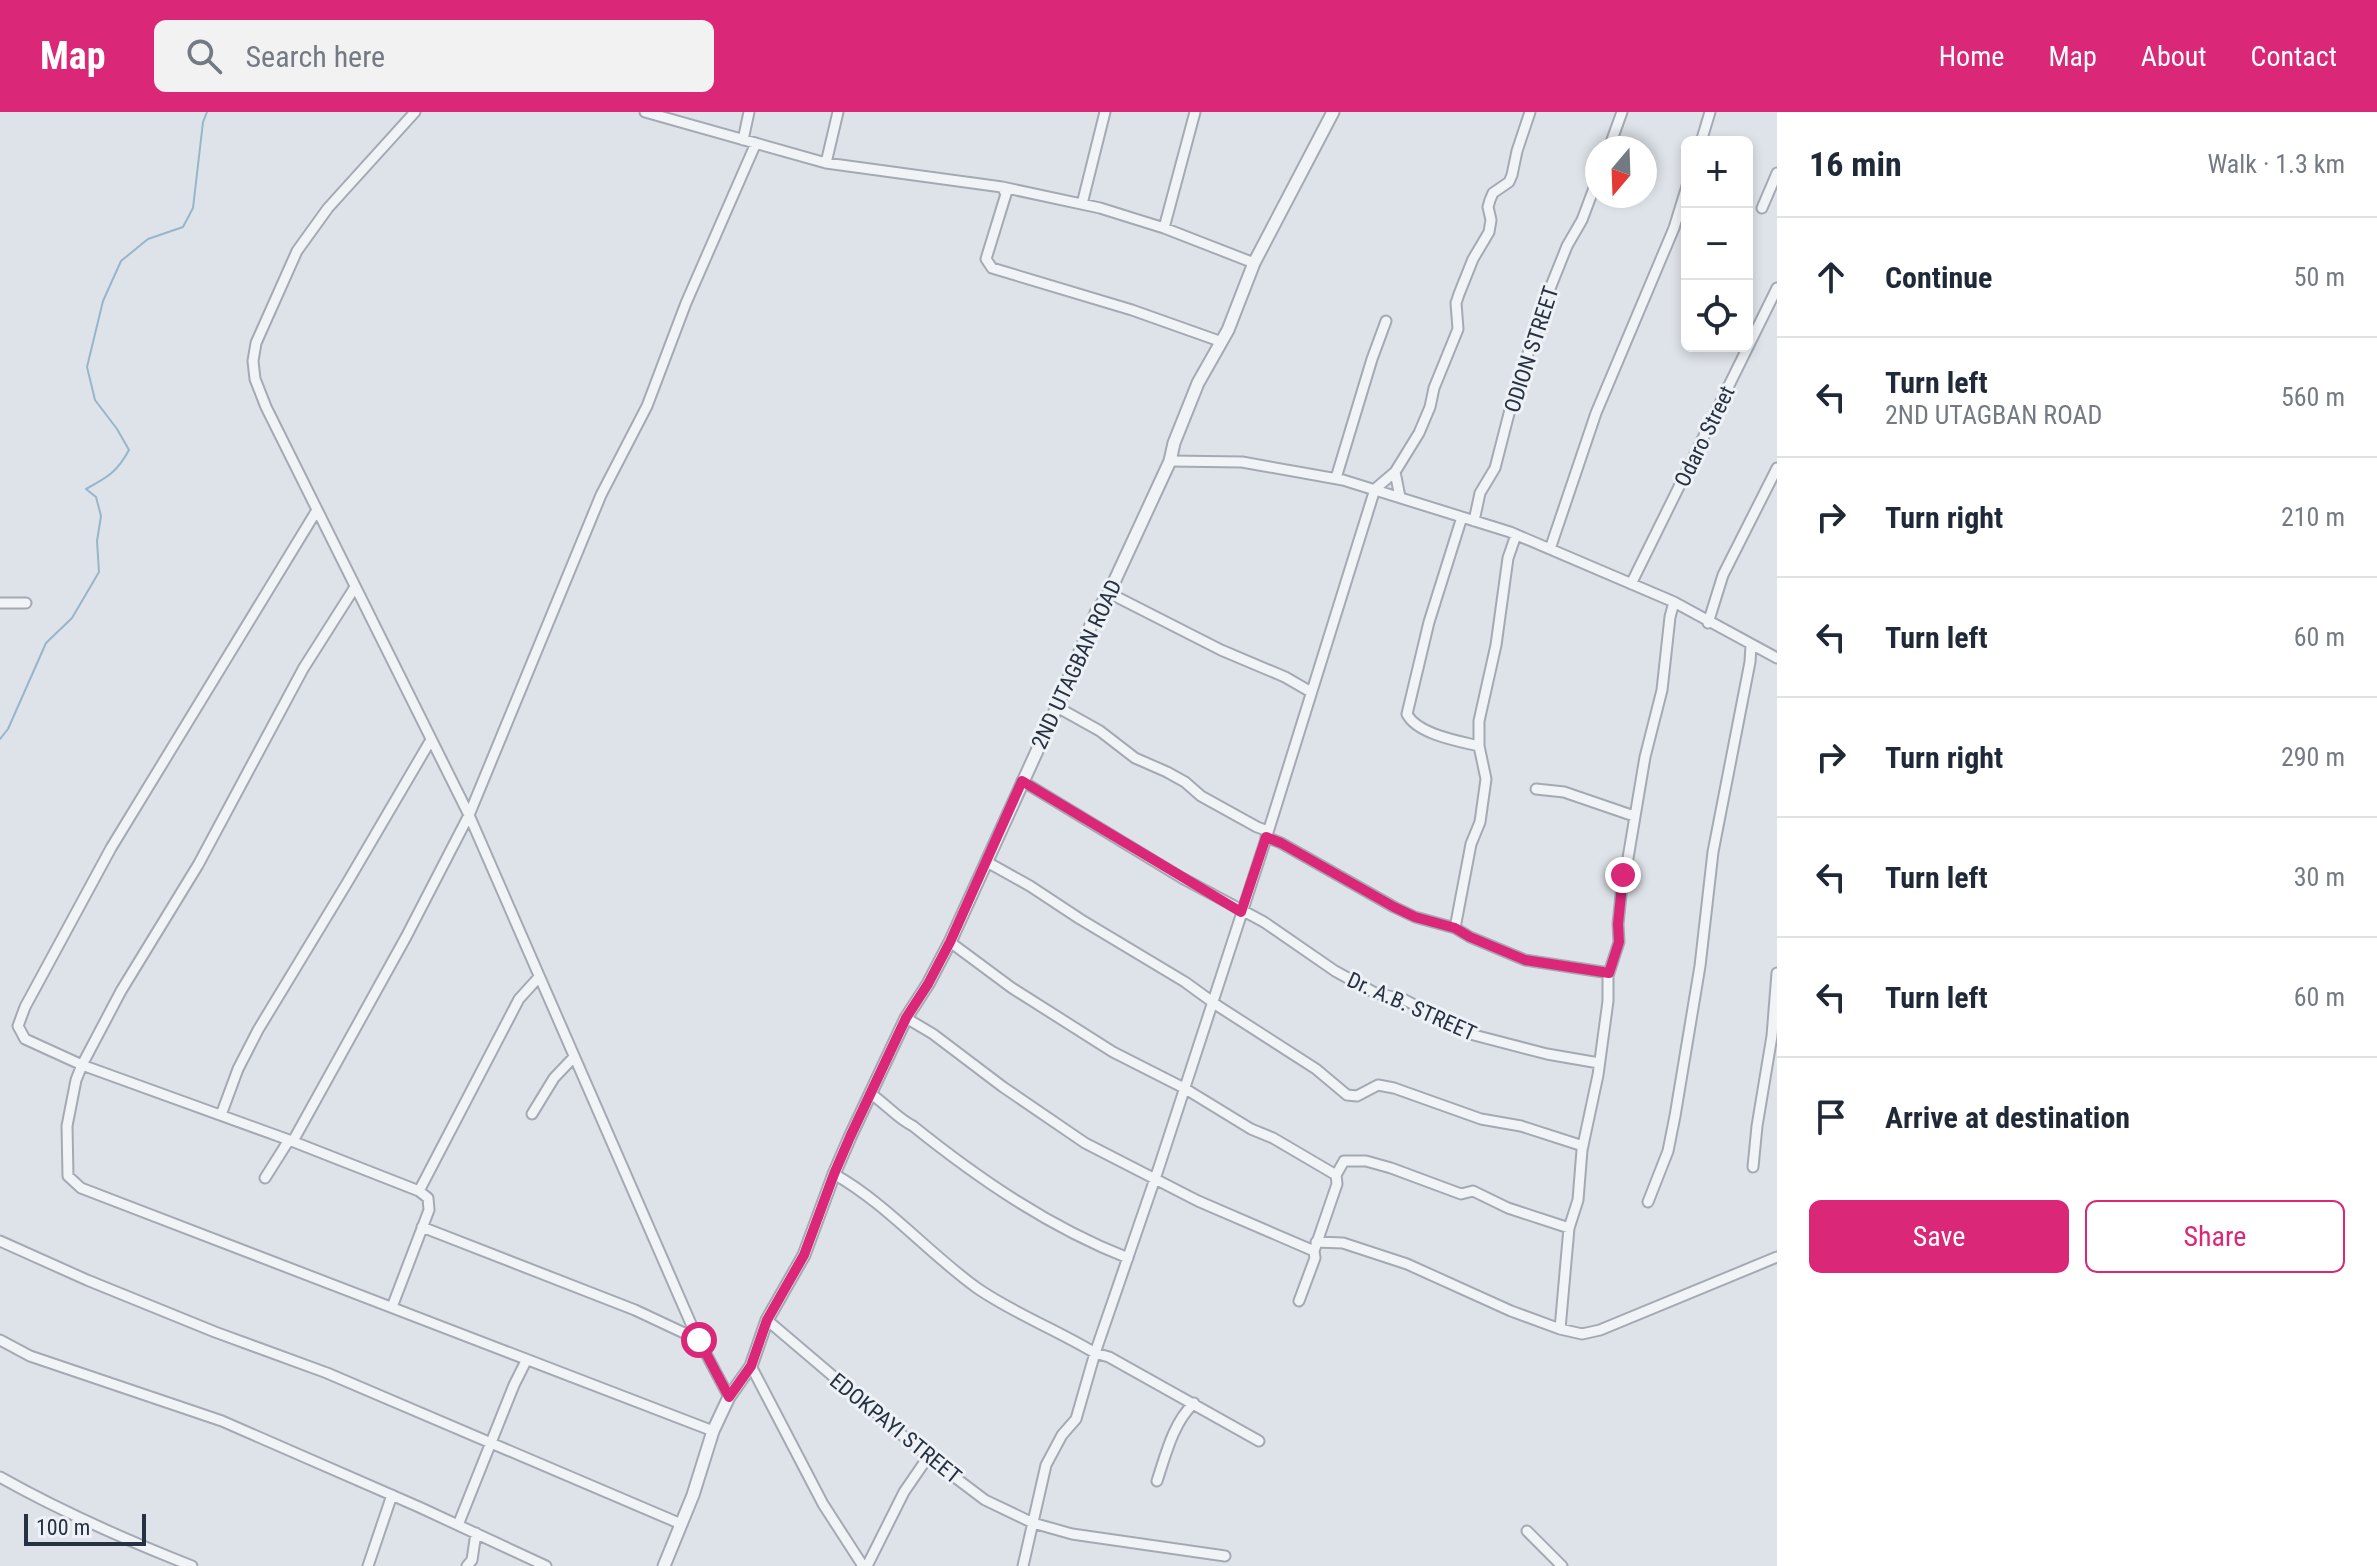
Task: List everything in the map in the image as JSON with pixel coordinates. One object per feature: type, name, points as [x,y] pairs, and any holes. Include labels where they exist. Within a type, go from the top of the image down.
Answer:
[{"type":"street","points":[[415,112],[328,208],[297,251],[256,343],[253,361],[255,379],[469,815],[699,1340],[729,1397]]},
{"type":"street","points":[[645,112],[826,163],[1002,187],[1082,204],[1164,228],[1254,263]]},
{"type":"street","points":[[743,140],[749,112]]},
{"type":"street","points":[[826,163],[838,112]]},
{"type":"street","points":[[1082,204],[1105,112]]},
{"type":"street","points":[[1164,228],[1195,112]]},
{"type":"street","name":"2ND UTAGBAN ROAD","points":[[664,1566],[693,1495],[713,1431],[729,1397],[751,1366],[767,1320],[804,1255],[834,1174],[906,1018],[950,942],[1057,707],[1096,613],[1109,593],[1170,461],[1198,383],[1222,342],[1254,263],[1333,112]]},
{"type":"street","points":[[1023,1566],[1046,1465],[1062,1435],[1076,1419],[1095,1353],[1267,834],[1375,489],[1395,472],[1419,433],[1430,407],[1434,388],[1458,329],[1456,303],[1459,294],[1473,259],[1489,232],[1490,200],[1493,193],[1509,182],[1530,112]]},
{"type":"street","points":[[1613,136],[1622,112]]},
{"type":"street","points":[[1703,136],[1710,112]]},
{"type":"street","points":[[265,1178],[291,1140],[406,937],[469,815],[601,495],[647,406],[686,303],[756,143]]},
{"type":"street","points":[[1762,208],[1777,173]]},
{"type":"street","points":[[1002,187],[1006,194],[986,259],[992,268],[1132,310],[1222,342]]},
{"type":"street","points":[[1550,549],[1596,413],[1681,205]]},
{"type":"street","name":"ODION STREET","points":[[1474,521],[1480,493],[1495,468],[1513,398],[1549,291],[1586,208]]},
{"type":"street","name":"Odaro Street","points":[[1631,584],[1777,288]]},
{"type":"street","points":[[1336,478],[1386,321]]},
{"type":"street","points":[[1170,461],[1242,462],[1336,478],[1462,517],[1516,535],[1674,602],[1777,658]]},
{"type":"street","points":[[1708,623],[1723,575],[1777,468]]},
{"type":"street","points":[[1395,472],[1400,497]]},
{"type":"street","points":[[317,510],[111,848],[25,1007],[18,1026],[25,1039],[82,1065],[291,1140],[419,1191],[428,1198],[429,1210],[392,1307]]},
{"type":"street","points":[[1462,517],[1429,622],[1407,714],[1411,722],[1437,736],[1479,746]]},
{"type":"street","points":[[1455,928],[1471,844],[1483,807],[1486,779],[1479,746],[1479,721],[1496,645],[1508,558],[1516,535]]},
{"type":"street","points":[[355,587],[303,669],[198,865],[121,991],[82,1065],[67,1126],[68,1176],[81,1188],[713,1431]]},
{"type":"street","points":[[1109,593],[1311,692]]},
{"type":"street","points":[[1560,1329],[1569,1228],[1578,1200],[1583,1146],[1608,1001],[1607,983],[1619,942],[1623,875],[1645,757],[1662,690],[1674,602]]},
{"type":"street","points":[[0,603],[26,603]]},
{"type":"street","points":[[1648,1202],[1668,1151],[1695,998],[1713,852],[1751,645]]},
{"type":"street","points":[[1057,707],[1100,731],[1135,758],[1185,782],[1201,796],[1394,907],[1415,917],[1455,928],[1525,960],[1609,973]]},
{"type":"street","points":[[221,1115],[238,1069],[258,1030],[429,743]]},
{"type":"street","name":"Dr. A.B. STREET","points":[[1022,781],[1241,912],[1264,922],[1298,948],[1375,993],[1403,999],[1470,1034],[1547,1054],[1599,1063]]},
{"type":"street","points":[[1536,789],[1564,792],[1634,816]]},
{"type":"street","points":[[987,862],[1212,1001],[1316,1069],[1347,1095],[1357,1096],[1378,1085],[1481,1119],[1521,1126],[1583,1146]]},
{"type":"street","points":[[950,942],[1012,988],[1113,1052],[1184,1088],[1336,1175]]},
{"type":"street","points":[[1753,1167],[1773,1030],[1777,973]]},
{"type":"street","points":[[419,1191],[519,999],[539,977]]},
{"type":"street","points":[[906,1018],[1085,1143],[1154,1180],[1315,1246],[1343,1243],[1407,1264],[1511,1311],[1560,1329],[1582,1334],[1600,1330],[1777,1257]]},
{"type":"street","points":[[532,1114],[554,1078],[574,1057]]},
{"type":"street","points":[[871,1094],[888,1105],[903,1121],[1008,1196],[1085,1242],[1128,1258]]},
{"type":"street","points":[[1299,1301],[1337,1184],[1336,1175],[1344,1161],[1366,1161],[1461,1194],[1473,1191],[1508,1208],[1569,1228]]},
{"type":"street","points":[[834,1174],[874,1199],[978,1289],[1095,1353],[1109,1357],[1259,1441]]},
{"type":"street","points":[[422,1227],[635,1310],[699,1340]]},
{"type":"street","points":[[0,1241],[215,1332],[327,1373],[681,1524]]},
{"type":"street","name":"EDOKPAYI STREET","points":[[767,1320],[928,1457],[985,1500],[1033,1523],[1072,1534],[1225,1556]]},
{"type":"street","points":[[0,1340],[30,1356],[222,1421],[546,1566]]},
{"type":"street","points":[[458,1525],[526,1361]]},
{"type":"street","points":[[751,1366],[823,1504],[865,1566],[904,1492],[928,1457]]},
{"type":"street","points":[[1157,1481],[1175,1431],[1194,1403]]},
{"type":"street","points":[[0,1477],[123,1538],[192,1566]]},
{"type":"street","points":[[368,1566],[392,1495]]},
{"type":"street","points":[[1527,1531],[1562,1566]]},
{"type":"street","points":[[467,1566],[472,1560],[476,1533]]},
{"type":"waterway","points":[[0,739],[8,729],[46,643],[72,618],[99,572],[97,541],[101,516],[96,497],[86,489],[111,473],[129,450],[95,400],[87,367],[103,301],[121,261],[148,239],[183,227],[193,208],[203,122],[207,112]]},
{"type":"route","points":[[699,1340],[729,1397],[751,1366],[767,1320],[804,1255],[850,1137],[906,1018],[950,942],[1022,781],[1241,912],[1266,837],[1415,917],[1455,928],[1525,960],[1588,971],[1609,973],[1617,953],[1623,875]]}]
